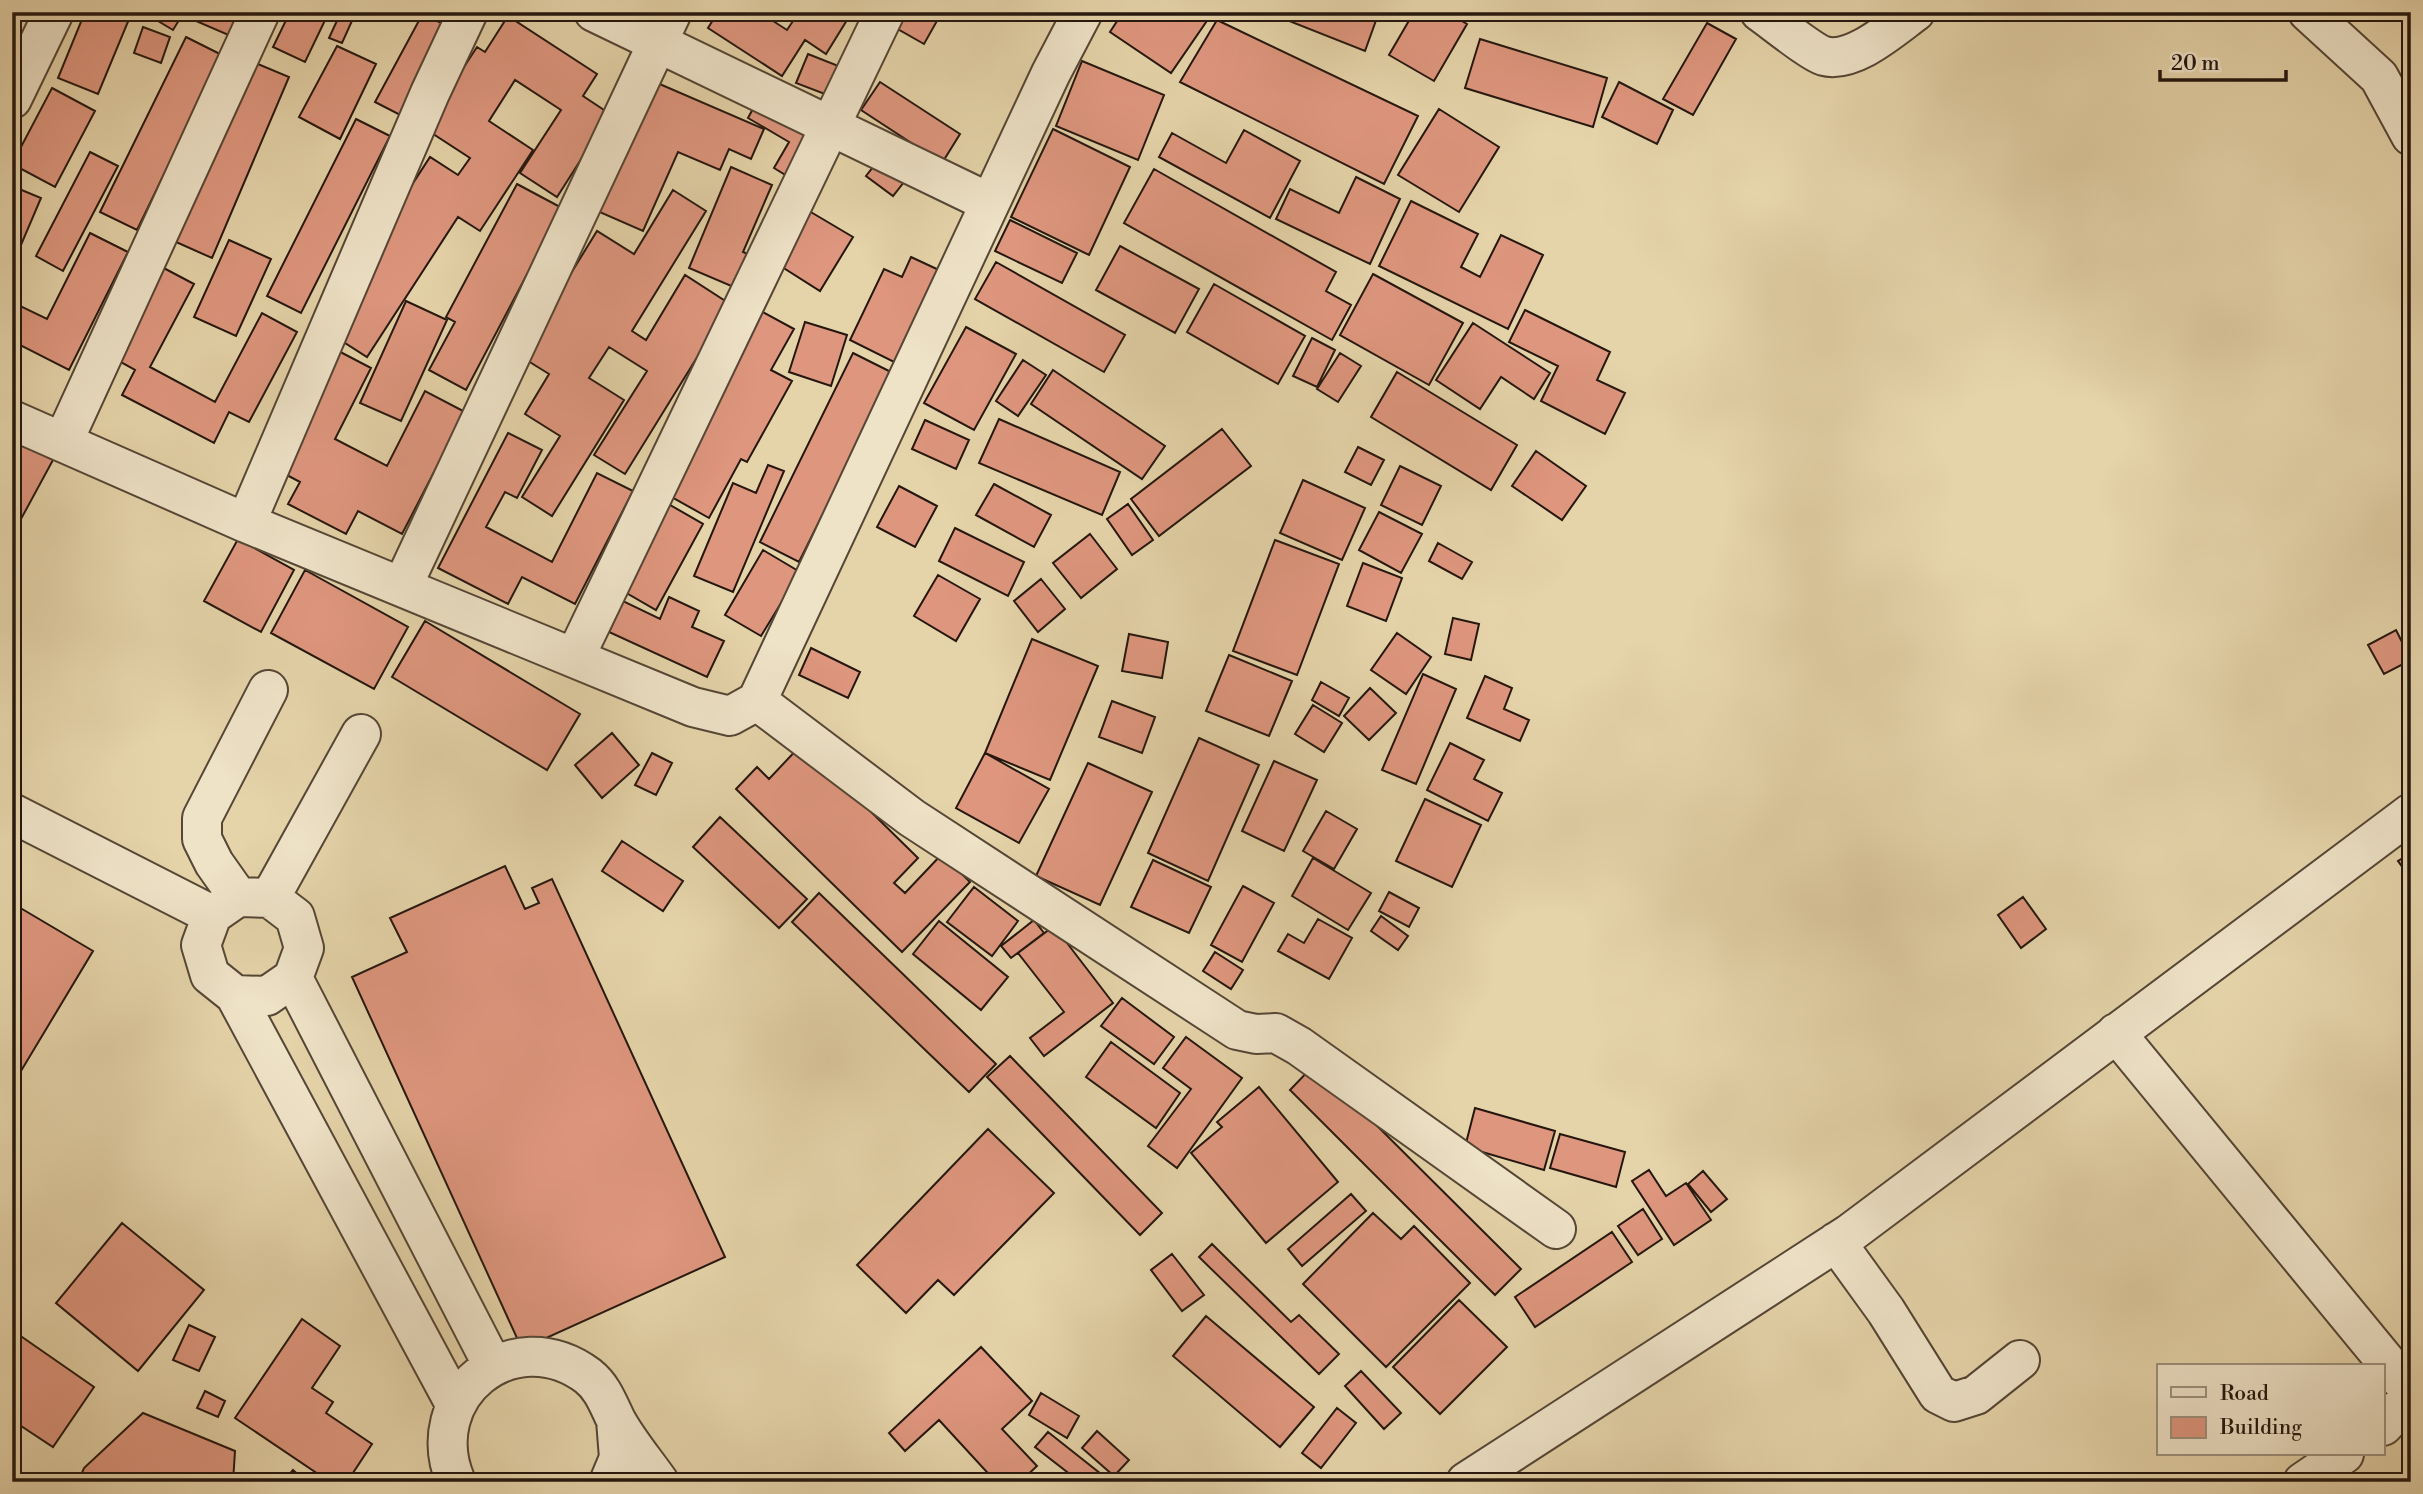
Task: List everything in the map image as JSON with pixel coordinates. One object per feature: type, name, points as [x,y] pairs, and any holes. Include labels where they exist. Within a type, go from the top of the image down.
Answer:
[{"type":"street","points":[[63,442],[260,12]]},
{"type":"street","points":[[246,523],[430,93],[468,12]]},
{"type":"street","points":[[594,12],[664,28],[831,127],[990,203]]},
{"type":"street","points":[[575,657],[885,12]]},
{"type":"street","points":[[12,420],[246,523],[693,706],[730,716],[757,701],[1051,73],[1083,12]]},
{"type":"street","points":[[1760,12],[1823,56],[1845,57],[1874,42],[1916,12]]},
{"type":"street","points":[[2308,12],[2379,77],[2411,136]]},
{"type":"street","points":[[12,99],[42,16]]},
{"type":"street","points":[[402,586],[664,28]]},
{"type":"street","points":[[240,903],[202,839],[202,818],[268,690]]},
{"type":"street","points":[[757,701],[912,818],[1237,1030],[1256,1034],[1276,1033],[1299,1046],[1556,1228]]},
{"type":"street","points":[[361,734],[240,903],[201,945],[210,975],[236,995],[455,1404]]},
{"type":"street","points":[[12,813],[240,903],[295,917],[304,948],[293,978],[267,996],[236,995]]},
{"type":"street","points":[[1466,1482],[1836,1242],[2411,813]]},
{"type":"street","points":[[293,978],[493,1366]]},
{"type":"street","points":[[2116,1033],[2411,1394],[2384,1425]]},
{"type":"street","points":[[1836,1242],[1886,1311],[1938,1394],[1954,1402],[1976,1395],[2020,1360]]},
{"type":"street","points":[[456,1482],[447,1454],[447,1428],[455,1404],[471,1382],[493,1366],[517,1358],[530,1357],[543,1357],[568,1364],[590,1377],[606,1397],[617,1420],[659,1482]]},
{"type":"street","points":[[609,1482],[619,1458],[617,1420]]},
{"type":"street","points":[[2304,1482],[2341,1456]]},
{"type":"building","points":[[85,12],[132,12],[98,94],[58,78]]},
{"type":"building","points":[[143,12],[184,12],[173,30]]},
{"type":"building","points":[[200,12],[244,12],[233,37],[196,21]]},
{"type":"building","points":[[290,12],[329,12],[305,62],[273,47]]},
{"type":"building","points":[[341,12],[356,12],[342,43],[329,38]]},
{"type":"building","points":[[718,12],[759,12],[787,30],[799,12],[852,12],[826,54],[805,40],[782,76],[708,28]]},
{"type":"building","points":[[895,12],[942,12],[924,44],[889,24]]},
{"type":"building","points":[[1123,12],[1213,12],[1171,73],[1110,32]]},
{"type":"building","points":[[1281,12],[1379,12],[1365,51],[1279,17]]},
{"type":"building","points":[[1414,12],[1446,12],[1467,24],[1434,81],[1389,55]]},
{"type":"building","points":[[422,15],[452,27],[406,118],[375,102]]},
{"type":"building","points":[[508,16],[597,74],[583,96],[610,114],[557,197],[520,173],[561,110],[515,80],[489,121],[533,150],[480,231],[458,217],[367,357],[320,327],[430,157],[458,175],[470,158],[424,128],[477,47],[485,52]]},
{"type":"building","points":[[1217,20],[1418,116],[1384,184],[1180,82]]},
{"type":"building","points":[[1707,23],[1736,39],[1693,115],[1663,99]]},
{"type":"building","points":[[12,26],[32,37],[12,73]]},
{"type":"building","points":[[143,27],[170,37],[161,63],[134,53]]},
{"type":"building","points":[[186,37],[222,55],[137,230],[100,212]]},
{"type":"building","points":[[1480,39],[1607,78],[1593,127],[1465,88]]},
{"type":"building","points":[[337,46],[376,64],[340,139],[299,117]]},
{"type":"building","points":[[808,54],[841,67],[830,96],[796,83]]},
{"type":"building","points":[[1082,61],[1164,95],[1138,160],[1056,126]]},
{"type":"building","points":[[253,62],[289,77],[212,258],[176,242]]},
{"type":"building","points":[[648,79],[764,129],[751,159],[729,149],[720,170],[678,152],[643,231],[595,210]]},
{"type":"building","points":[[880,82],[960,134],[942,163],[861,110]]},
{"type":"building","points":[[1619,82],[1673,110],[1657,144],[1602,117]]},
{"type":"building","points":[[52,88],[95,111],[55,187],[12,164]]},
{"type":"building","points":[[761,94],[821,129],[792,179],[774,168],[789,142],[748,118]]},
{"type":"building","points":[[1439,109],[1499,147],[1459,212],[1398,175]]},
{"type":"building","points":[[356,119],[390,136],[301,313],[267,296]]},
{"type":"building","points":[[1053,129],[1130,167],[1089,255],[1011,217]]},
{"type":"building","points":[[1244,130],[1300,161],[1270,218],[1159,157],[1172,133],[1226,163]]},
{"type":"building","points":[[90,152],[118,166],[63,271],[36,256]]},
{"type":"building","points":[[877,162],[904,182],[893,196],[866,176]]},
{"type":"building","points":[[731,167],[772,185],[743,252],[757,258],[743,291],[689,268]]},
{"type":"building","points":[[1154,169],[1336,272],[1326,291],[1351,305],[1332,340],[1124,223]]},
{"type":"building","points":[[1356,177],[1400,199],[1370,264],[1276,219],[1290,189],[1339,213]]},
{"type":"building","points":[[517,184],[562,208],[466,390],[429,370],[455,322],[446,317]]},
{"type":"building","points":[[12,186],[41,198],[12,266]]},
{"type":"building","points":[[673,190],[706,211],[632,331],[646,340],[685,275],[730,304],[625,474],[594,455],[647,371],[609,347],[589,378],[624,400],[552,516],[522,497],[560,436],[525,414],[549,374],[520,356],[597,231],[634,254]]},
{"type":"building","points":[[1411,201],[1478,234],[1461,267],[1480,277],[1501,235],[1543,255],[1508,329],[1379,266]]},
{"type":"building","points":[[804,208],[853,237],[820,291],[771,260]]},
{"type":"building","points":[[1010,220],[1077,253],[1062,283],[995,251]]},
{"type":"building","points":[[90,233],[128,252],[69,370],[12,341],[12,302],[47,319]]},
{"type":"building","points":[[229,240],[271,259],[236,336],[194,317]]},
{"type":"building","points":[[1120,246],[1199,289],[1175,333],[1096,290]]},
{"type":"building","points":[[911,257],[939,270],[894,362],[850,340],[884,269],[902,277]]},
{"type":"building","points":[[996,262],[1125,335],[1104,372],[975,299]]},
{"type":"building","points":[[158,265],[194,284],[150,367],[215,402],[262,313],[297,332],[249,422],[229,412],[214,443],[122,395],[135,370],[110,356]]},
{"type":"building","points":[[1373,274],[1463,323],[1429,385],[1340,335]]},
{"type":"building","points":[[1214,284],[1305,336],[1278,384],[1187,332]]},
{"type":"building","points":[[406,301],[447,320],[401,421],[360,403]]},
{"type":"building","points":[[1525,310],[1610,352],[1597,380],[1625,393],[1605,434],[1541,401],[1558,366],[1509,342]]},
{"type":"building","points":[[761,311],[794,329],[771,370],[792,381],[747,462],[741,459],[709,518],[661,491]]},
{"type":"building","points":[[805,322],[847,335],[831,386],[789,372]]},
{"type":"building","points":[[1473,323],[1550,373],[1534,399],[1501,377],[1480,409],[1436,380]]},
{"type":"building","points":[[966,327],[1016,354],[974,430],[924,403]]},
{"type":"building","points":[[1312,338],[1335,350],[1317,387],[1293,376]]},
{"type":"building","points":[[327,345],[371,368],[335,439],[387,466],[425,391],[465,412],[402,534],[358,511],[346,534],[288,504],[300,482],[266,464]]},
{"type":"building","points":[[853,353],[893,373],[799,562],[760,542]]},
{"type":"building","points":[[1340,353],[1361,366],[1338,402],[1317,389]]},
{"type":"building","points":[[1023,360],[1046,375],[1018,416],[996,401]]},
{"type":"building","points":[[1053,370],[1165,446],[1142,479],[1031,404]]},
{"type":"building","points":[[1397,372],[1517,445],[1491,490],[1371,417]]},
{"type":"building","points":[[999,419],[1120,472],[1102,515],[979,463]]},
{"type":"building","points":[[925,420],[969,440],[956,469],[912,449]]},
{"type":"building","points":[[1222,429],[1251,466],[1159,536],[1131,499]]},
{"type":"building","points":[[508,433],[542,450],[517,498],[505,492],[486,527],[552,562],[597,473],[633,491],[575,604],[522,577],[508,604],[438,568]]},
{"type":"building","points":[[12,438],[53,460],[21,519],[12,514]]},
{"type":"building","points":[[1358,447],[1384,460],[1371,485],[1345,472]]},
{"type":"building","points":[[1536,451],[1586,486],[1562,520],[1512,486]]},
{"type":"building","points":[[768,465],[784,471],[733,592],[694,576],[733,483],[756,493]]},
{"type":"building","points":[[1400,466],[1441,486],[1422,525],[1381,505]]},
{"type":"building","points":[[1303,480],[1365,508],[1342,560],[1280,533]]},
{"type":"building","points":[[994,484],[1051,515],[1034,547],[976,515]]},
{"type":"building","points":[[899,486],[937,506],[915,547],[877,527]]},
{"type":"building","points":[[665,502],[703,524],[656,610],[616,587]]},
{"type":"building","points":[[1128,504],[1153,540],[1132,555],[1107,519]]},
{"type":"building","points":[[1379,512],[1422,534],[1401,573],[1359,550]]},
{"type":"building","points":[[955,528],[1024,562],[1008,596],[939,561]]},
{"type":"building","points":[[1090,534],[1117,569],[1081,598],[1053,563]]},
{"type":"building","points":[[238,539],[294,570],[261,632],[204,601]]},
{"type":"building","points":[[1275,540],[1339,564],[1297,675],[1233,651]]},
{"type":"building","points":[[1438,543],[1472,562],[1462,579],[1429,561]]},
{"type":"building","points":[[763,550],[800,572],[761,636],[725,615]]},
{"type":"building","points":[[1363,563],[1402,578],[1386,621],[1347,606]]},
{"type":"building","points":[[305,570],[408,627],[374,689],[271,633]]},
{"type":"building","points":[[938,575],[980,599],[956,641],[914,616]]},
{"type":"building","points":[[1041,579],[1065,609],[1038,632],[1014,601]]},
{"type":"building","points":[[669,597],[699,611],[692,627],[724,641],[707,677],[609,632],[623,601],[660,619]]},
{"type":"building","points":[[1453,618],[1479,624],[1471,660],[1445,654]]},
{"type":"building","points":[[425,621],[580,714],[547,770],[392,677]]},
{"type":"building","points":[[2396,630],[2411,660],[2384,674],[2368,645]]},
{"type":"building","points":[[1397,633],[1431,657],[1406,694],[1371,670]]},
{"type":"building","points":[[1129,634],[1168,642],[1162,678],[1122,671]]},
{"type":"building","points":[[1032,639],[1098,666],[1050,780],[985,753]]},
{"type":"building","points":[[811,648],[860,672],[848,698],[799,675]]},
{"type":"building","points":[[1229,655],[1292,681],[1269,736],[1206,711]]},
{"type":"building","points":[[1423,674],[1456,689],[1416,784],[1382,770]]},
{"type":"building","points":[[1485,676],[1512,688],[1504,709],[1529,720],[1520,741],[1467,718]]},
{"type":"building","points":[[1321,682],[1349,698],[1339,716],[1312,700]]},
{"type":"building","points":[[1370,688],[1396,713],[1369,740],[1344,716]]},
{"type":"building","points":[[1112,701],[1155,717],[1142,753],[1099,737]]},
{"type":"building","points":[[1313,705],[1342,723],[1324,752],[1295,734]]},
{"type":"building","points":[[612,733],[639,765],[602,798],[575,765]]},
{"type":"building","points":[[1199,738],[1259,765],[1208,881],[1148,853]]},
{"type":"building","points":[[1450,743],[1484,760],[1474,779],[1502,793],[1488,821],[1427,790]]},
{"type":"building","points":[[802,744],[918,858],[894,883],[905,893],[942,854],[970,882],[902,952],[736,789],[757,767],[769,779]]},
{"type":"building","points":[[652,753],[672,763],[656,795],[635,785]]},
{"type":"building","points":[[985,753],[1049,789],[1019,843],[956,808]]},
{"type":"building","points":[[1274,761],[1317,780],[1284,851],[1242,831]]},
{"type":"building","points":[[1088,763],[1152,792],[1100,905],[1036,876]]},
{"type":"building","points":[[1425,799],[1481,825],[1452,887],[1396,861]]},
{"type":"building","points":[[1326,811],[1357,829],[1334,869],[1303,851]]},
{"type":"building","points":[[720,817],[807,899],[779,928],[693,847]]},
{"type":"building","points":[[622,841],[683,881],[663,911],[602,871]]},
{"type":"building","points":[[2411,853],[2411,879],[2398,861]]},
{"type":"building","points":[[1313,858],[1371,893],[1348,930],[1292,896]]},
{"type":"building","points":[[1153,860],[1211,887],[1189,933],[1131,907]]},
{"type":"building","points":[[505,866],[525,909],[539,903],[532,888],[552,879],[725,1257],[522,1349],[352,977],[407,952],[390,918]]},
{"type":"building","points":[[1243,886],[1274,903],[1242,962],[1211,945]]},
{"type":"building","points":[[974,887],[1018,921],[992,956],[947,922]]},
{"type":"building","points":[[1389,892],[1419,908],[1409,927],[1379,911]]},
{"type":"building","points":[[819,893],[996,1064],[969,1092],[792,922]]},
{"type":"building","points":[[2023,897],[2046,929],[2021,948],[1998,915]]},
{"type":"building","points":[[12,903],[93,951],[12,1086]]},
{"type":"building","points":[[1381,916],[1408,936],[1398,950],[1371,931]]},
{"type":"building","points":[[1318,919],[1352,938],[1329,979],[1278,951],[1288,934],[1304,943]]},
{"type":"building","points":[[1034,920],[1044,933],[1011,958],[1001,946]]},
{"type":"building","points":[[939,921],[1008,977],[981,1010],[913,954]]},
{"type":"building","points":[[1054,926],[1113,1003],[1044,1056],[1030,1038],[1064,1012],[1018,953]]},
{"type":"building","points":[[1215,952],[1243,970],[1231,989],[1203,971]]},
{"type":"building","points":[[1122,998],[1174,1037],[1154,1064],[1101,1026]]},
{"type":"building","points":[[1186,1037],[1242,1078],[1177,1168],[1148,1146],[1191,1089],[1163,1068]]},
{"type":"building","points":[[1111,1042],[1180,1093],[1156,1128],[1086,1077]]},
{"type":"building","points":[[1010,1056],[1162,1213],[1140,1235],[987,1077]]},
{"type":"building","points":[[1315,1064],[1521,1269],[1495,1295],[1290,1090]]},
{"type":"building","points":[[1259,1087],[1338,1182],[1266,1243],[1191,1153],[1222,1127],[1217,1122]]},
{"type":"building","points":[[1475,1108],[1555,1131],[1544,1170],[1465,1147]]},
{"type":"building","points":[[988,1129],[1054,1193],[954,1295],[938,1280],[906,1313],[857,1265]]},
{"type":"building","points":[[1560,1134],[1625,1152],[1616,1187],[1550,1168]]},
{"type":"building","points":[[1649,1170],[1666,1196],[1686,1183],[1711,1220],[1674,1245],[1632,1181]]},
{"type":"building","points":[[1703,1171],[1727,1199],[1711,1212],[1688,1184]]},
{"type":"building","points":[[1351,1194],[1366,1211],[1302,1266],[1288,1249]]},
{"type":"building","points":[[1643,1209],[1662,1239],[1638,1255],[1618,1226]]},
{"type":"building","points":[[1373,1213],[1401,1239],[1414,1226],[1470,1283],[1386,1367],[1303,1284]]},
{"type":"building","points":[[122,1223],[204,1290],[138,1371],[56,1303]]},
{"type":"building","points":[[1612,1232],[1632,1262],[1535,1327],[1515,1297]]},
{"type":"building","points":[[1212,1244],[1291,1322],[1299,1315],[1339,1354],[1319,1374],[1199,1257]]},
{"type":"building","points":[[1172,1254],[1204,1295],[1182,1311],[1151,1270]]},
{"type":"building","points":[[1459,1300],[1507,1347],[1440,1414],[1393,1367]]},
{"type":"building","points":[[1206,1316],[1314,1407],[1280,1447],[1173,1356]]},
{"type":"building","points":[[302,1319],[340,1346],[312,1388],[333,1402],[326,1413],[372,1444],[347,1482],[330,1482],[235,1418]]},
{"type":"building","points":[[189,1325],[215,1337],[199,1371],[173,1360]]},
{"type":"building","points":[[12,1330],[94,1387],[53,1447],[12,1420]]},
{"type":"building","points":[[981,1347],[1032,1401],[1002,1429],[1037,1466],[1020,1482],[996,1482],[939,1420],[905,1451],[889,1433]]},
{"type":"building","points":[[1361,1371],[1401,1413],[1384,1429],[1345,1386]]},
{"type":"building","points":[[205,1391],[225,1401],[218,1417],[197,1408]]},
{"type":"building","points":[[1041,1393],[1079,1416],[1067,1438],[1029,1415]]},
{"type":"building","points":[[1337,1408],[1356,1423],[1321,1468],[1302,1453]]},
{"type":"building","points":[[143,1413],[235,1451],[233,1482],[78,1482],[84,1468]]},
{"type":"building","points":[[1097,1431],[1129,1460],[1114,1476],[1082,1448]]},
{"type":"building","points":[[1048,1432],[1101,1474],[1095,1482],[1080,1482],[1035,1447]]},
{"type":"building","points":[[293,1470],[306,1482],[283,1482]]}]
